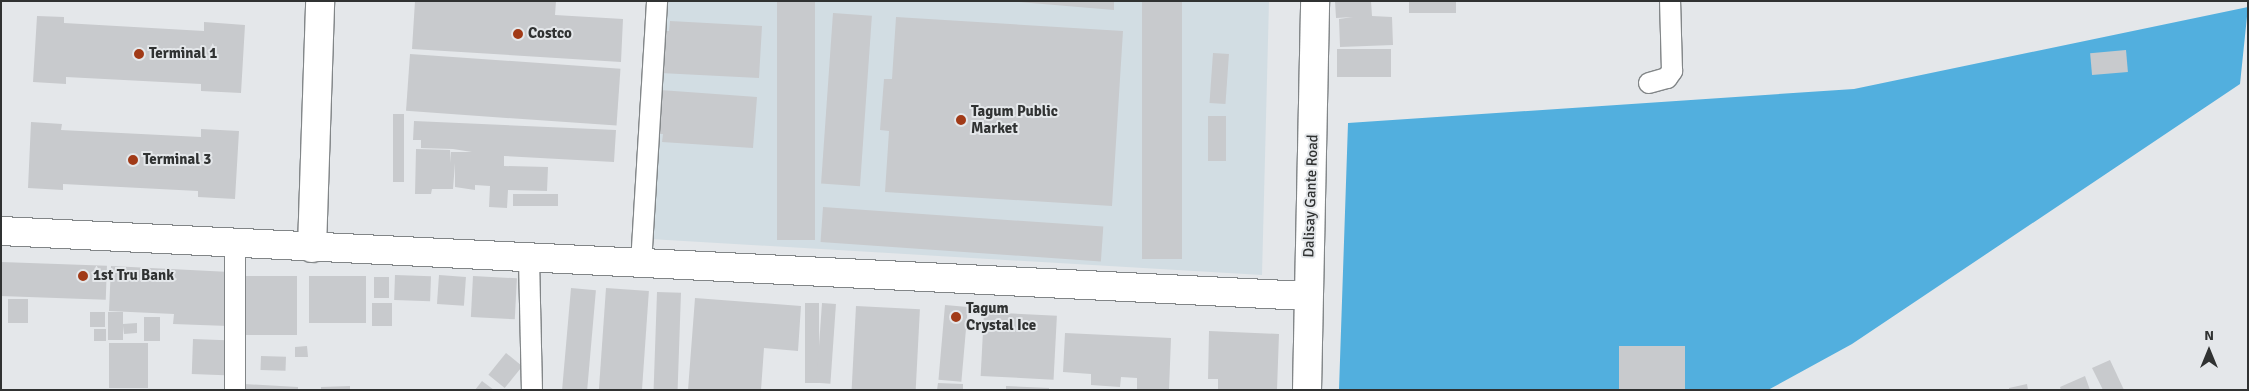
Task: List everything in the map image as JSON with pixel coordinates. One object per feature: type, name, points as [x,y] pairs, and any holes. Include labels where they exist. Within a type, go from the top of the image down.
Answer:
[{"type":"main road","points":[[312,248],[320,1]]},
{"type":"main road","name":"Dalisay Gante Road","points":[[1307,390],[1315,1]]},
{"type":"main road","points":[[1,231],[529,259],[1308,296]]},
{"type":"street","points":[[641,264],[657,1]]},
{"type":"street","points":[[1649,83],[1667,78],[1672,72],[1670,1]]},
{"type":"street","points":[[235,243],[235,390]]},
{"type":"street","points":[[529,259],[532,390]]},
{"type":"shaded area","name":"Tagum Public Market","points":[[663,1],[1269,1],[1262,275],[650,239]]},
{"type":"shaded area","points":[[2248,7],[2240,84],[1852,344],[1768,390],[1339,390],[1348,123],[1854,89]]},
{"type":"building","name":"Costco","points":[[415,1],[556,1],[555,15],[623,19],[621,62],[412,49]]},
{"type":"building","points":[[777,1],[815,1],[815,240],[777,240]]},
{"type":"building","points":[[1007,1],[1114,1],[1114,10]]},
{"type":"building","points":[[1142,1],[1182,1],[1182,259],[1142,259]]},
{"type":"building","points":[[1335,1],[1371,1],[1372,16],[1392,17],[1393,45],[1340,47],[1339,19],[1353,17],[1336,18]]},
{"type":"building","points":[[1409,1],[1456,1],[1456,13],[1409,13]]},
{"type":"building","points":[[833,13],[872,16],[860,186],[821,184]]},
{"type":"building","name":"Terminal 1","points":[[37,16],[64,17],[64,23],[204,31],[204,22],[245,25],[241,93],[201,91],[201,84],[66,77],[66,84],[33,82]]},
{"type":"building","points":[[896,17],[1123,31],[1112,206],[885,192],[889,131],[880,130],[884,79],[892,79]]},
{"type":"building","points":[[670,21],[762,26],[759,78],[660,73],[662,31],[669,31]]},
{"type":"building","points":[[1337,49],[1391,49],[1391,77],[1337,77]]},
{"type":"building","points":[[2126,50],[2128,72],[2092,75],[2090,53]]},
{"type":"building","points":[[1213,53],[1229,54],[1225,104],[1210,103]]},
{"type":"building","points":[[410,54],[620,69],[617,126],[406,111]]},
{"type":"building","points":[[660,90],[757,97],[753,148],[662,142],[663,134],[657,134]]},
{"type":"building","points":[[393,114],[404,114],[404,182],[393,182]]},
{"type":"building","points":[[1208,116],[1226,116],[1226,161],[1208,161]]},
{"type":"building","points":[[414,121],[616,130],[614,162],[504,156],[504,166],[548,167],[547,191],[508,190],[507,208],[489,207],[490,186],[475,185],[475,190],[455,187],[455,163],[453,189],[432,189],[431,194],[415,194],[416,149],[450,150],[451,163],[451,152],[472,152],[453,149],[421,148],[421,140],[413,140]]},
{"type":"building","name":"Terminal 3","points":[[31,122],[62,124],[61,130],[201,137],[201,129],[239,131],[235,199],[198,197],[198,191],[63,184],[63,190],[28,188]]},
{"type":"building","points":[[513,194],[558,194],[558,206],[513,206]]},
{"type":"building","points":[[823,207],[1103,227],[1101,262],[821,242]]},
{"type":"building","points":[[1,262],[107,266],[106,300],[1,296]]},
{"type":"building","points":[[111,266],[230,272],[228,326],[173,324],[174,314],[109,311]]},
{"type":"building","points":[[395,275],[431,276],[430,301],[394,300]]},
{"type":"building","points":[[439,275],[466,277],[464,306],[437,304]]},
{"type":"building","points":[[240,276],[297,276],[297,335],[240,335]]},
{"type":"building","points":[[309,276],[366,276],[366,323],[309,323]]},
{"type":"building","points":[[473,276],[517,278],[515,319],[471,317]]},
{"type":"building","points":[[374,277],[389,277],[389,298],[374,298]]},
{"type":"building","points":[[571,288],[596,290],[587,390],[562,390]]},
{"type":"building","points":[[606,288],[649,291],[642,390],[599,390]]},
{"type":"building","points":[[657,292],[681,293],[678,390],[654,390]]},
{"type":"building","points":[[695,298],[801,306],[798,351],[764,348],[761,390],[688,390]]},
{"type":"building","points":[[8,299],[28,299],[28,323],[8,323]]},
{"type":"building","points":[[372,303],[392,303],[392,326],[372,326]]},
{"type":"building","points":[[805,303],[819,303],[819,383],[805,383]]},
{"type":"building","points":[[822,303],[836,304],[830,384],[816,383]]},
{"type":"building","points":[[945,305],[968,307],[961,382],[938,380]]},
{"type":"building","points":[[856,306],[920,309],[916,390],[852,390]]},
{"type":"building","points":[[90,312],[105,312],[105,327],[90,327]]},
{"type":"building","points":[[108,312],[123,312],[123,324],[137,323],[137,333],[124,334],[123,326],[123,340],[108,340]]},
{"type":"building","points":[[984,312],[1057,316],[1054,380],[981,376]]},
{"type":"building","points":[[144,317],[160,317],[160,341],[144,341]]},
{"type":"building","points":[[94,329],[106,329],[106,341],[94,341]]},
{"type":"building","points":[[1209,331],[1279,334],[1277,390],[1218,390],[1218,379],[1208,379]]},
{"type":"building","points":[[1065,333],[1171,338],[1169,390],[1137,390],[1137,378],[1121,377],[1120,387],[1091,385],[1091,374],[1063,372]]},
{"type":"building","points":[[193,339],[226,340],[225,375],[192,374]]},
{"type":"building","points":[[109,343],[148,343],[148,388],[109,388]]},
{"type":"building","points":[[307,346],[308,357],[295,357],[295,347]]},
{"type":"building","points":[[1619,346],[1685,346],[1685,390],[1619,390]]},
{"type":"building","points":[[506,353],[522,366],[505,388],[488,375]]},
{"type":"building","points":[[261,356],[286,357],[285,371],[261,370]]},
{"type":"building","points":[[2110,360],[2124,390],[2103,390],[2092,368]]},
{"type":"building","points":[[2085,376],[2090,390],[2061,390],[2060,387]]},
{"type":"building","points":[[482,381],[494,390],[475,390]]},
{"type":"building","points":[[938,383],[963,384],[963,390],[937,390]]},
{"type":"building","points":[[244,384],[298,387],[298,390],[244,390]]},
{"type":"building","points":[[2027,384],[2028,390],[2009,390],[2009,388]]},
{"type":"building","points":[[350,386],[350,390],[321,390],[321,387]]},
{"type":"building","points":[[1006,386],[1049,388],[1049,390],[1006,390]]},
{"type":"place","name":"Costco","points":[[518,34]]},
{"type":"place","name":"Terminal 1","points":[[139,54]]},
{"type":"place","name":"Tagum Public Market","points":[[961,120]]},
{"type":"place","name":"Terminal 3","points":[[133,160]]},
{"type":"place","name":"1st Tru Bank","points":[[83,276]]},
{"type":"place","name":"Tagum Crystal Ice","points":[[956,317]]}]
